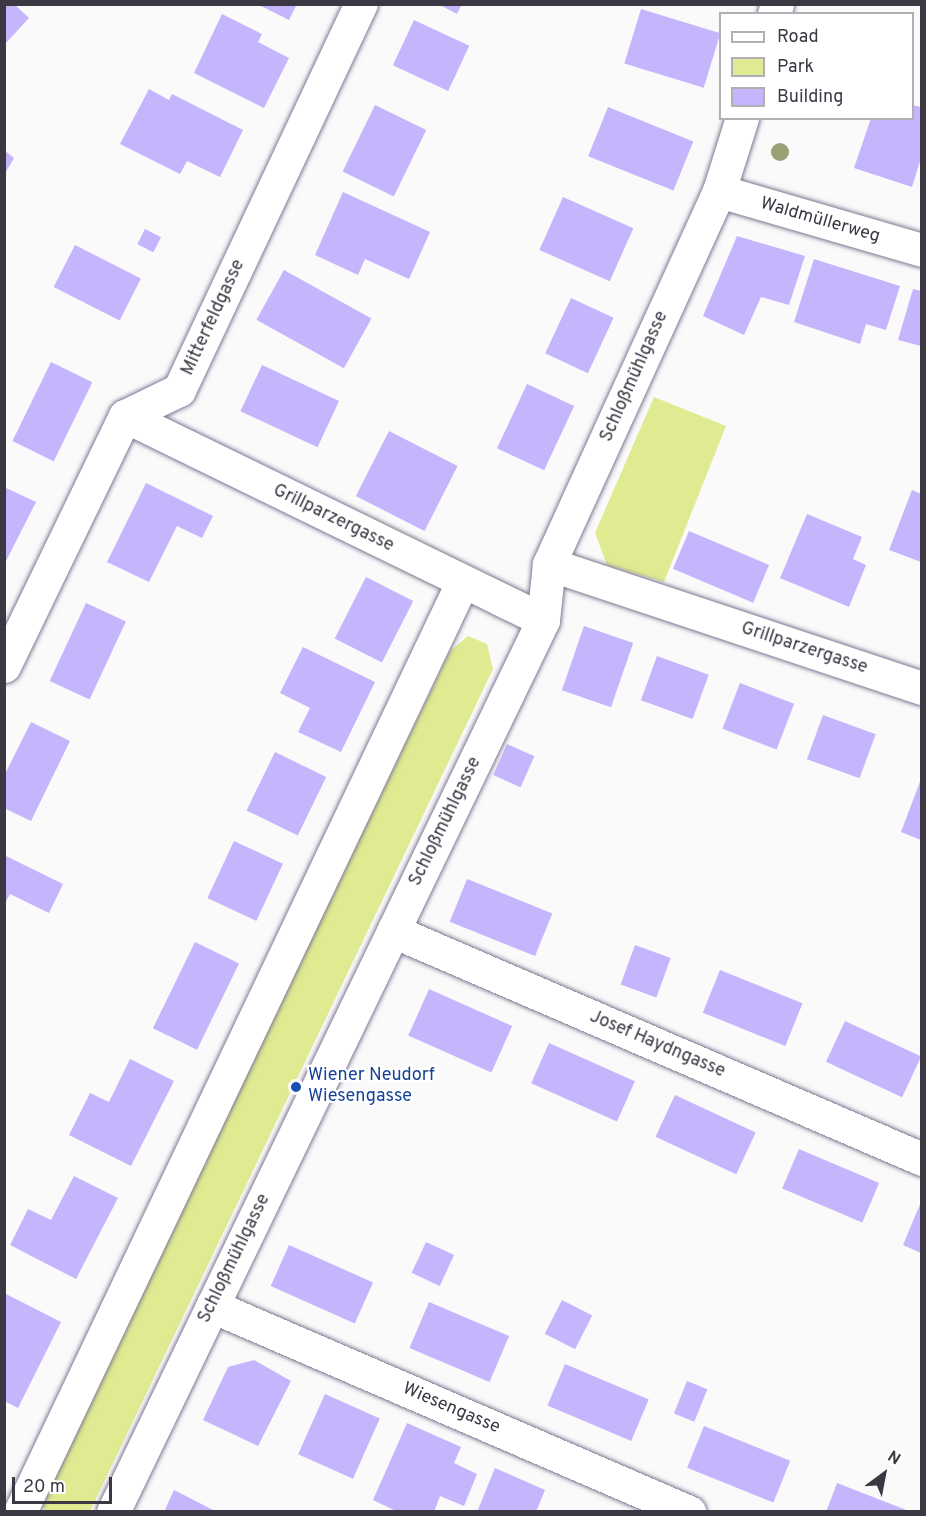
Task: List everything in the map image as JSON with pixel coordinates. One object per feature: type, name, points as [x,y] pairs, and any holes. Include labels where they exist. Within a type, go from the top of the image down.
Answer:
[{"type":"street","name":"Mitterfeldgasse","points":[[124,416],[179,390],[361,4]]},
{"type":"street","name":"Schloßmühlgasse","points":[[113,1512],[543,620],[549,564],[719,191],[741,120]]},
{"type":"street","name":"Waldmüllerweg","points":[[719,191],[921,250]]},
{"type":"street","name":"Grillparzergasse","points":[[124,416],[462,583],[543,620]]},
{"type":"street","points":[[4,666],[124,416]]},
{"type":"street","name":"Grillparzergasse","points":[[549,564],[921,688]]},
{"type":"street","points":[[20,1512],[462,583]]},
{"type":"street","name":"Josef Haydngasse","points":[[393,930],[921,1159]]},
{"type":"street","name":"Wiesengasse","points":[[212,1306],[689,1512]]},
{"type":"green space","points":[[654,397],[726,426],[664,582],[607,565],[595,533]]},
{"type":"green space","points":[[468,636],[487,644],[493,669],[90,1511],[45,1511],[41,1501],[450,651]]},
{"type":"building","points":[[257,4],[297,4],[289,20]]},
{"type":"building","points":[[438,4],[462,4],[457,14]]},
{"type":"building","points":[[5,5],[15,5],[29,18],[5,44]]},
{"type":"building","points":[[641,9],[719,33],[704,88],[624,64]]},
{"type":"building","points":[[222,14],[262,34],[258,42],[289,58],[264,108],[194,73]]},
{"type":"building","points":[[414,20],[469,46],[448,91],[393,65]]},
{"type":"building","points":[[149,89],[169,100],[172,94],[243,130],[220,177],[187,161],[180,174],[120,144]]},
{"type":"building","points":[[375,105],[426,130],[394,196],[343,172]]},
{"type":"building","points":[[914,105],[921,107],[921,158],[912,187],[854,168],[870,120],[914,120]]},
{"type":"building","points":[[608,107],[693,141],[673,191],[588,156]]},
{"type":"building","points":[[4,150],[14,158],[4,175]]},
{"type":"building","points":[[343,192],[430,232],[409,279],[365,259],[358,275],[315,255]]},
{"type":"building","points":[[563,197],[633,228],[610,281],[539,250]]},
{"type":"building","points":[[145,229],[161,237],[153,252],[137,244]]},
{"type":"building","points":[[737,236],[805,256],[789,305],[761,297],[744,335],[703,316]]},
{"type":"building","points":[[75,245],[141,279],[120,320],[54,287]]},
{"type":"building","points":[[814,259],[900,286],[886,330],[866,324],[860,344],[794,322]]},
{"type":"building","points":[[284,270],[371,318],[344,368],[256,320]]},
{"type":"building","points":[[913,289],[921,291],[921,346],[898,340]]},
{"type":"building","points":[[571,298],[614,318],[588,373],[545,353]]},
{"type":"building","points":[[51,362],[92,382],[54,461],[12,441]]},
{"type":"building","points":[[262,365],[339,401],[317,447],[240,411]]},
{"type":"building","points":[[527,384],[574,406],[544,470],[497,448]]},
{"type":"building","points":[[389,431],[458,466],[424,531],[356,496]]},
{"type":"building","points":[[146,483],[213,516],[202,538],[177,526],[149,582],[107,562]]},
{"type":"building","points":[[4,487],[36,502],[4,565]]},
{"type":"building","points":[[912,490],[921,494],[921,562],[889,550]]},
{"type":"building","points":[[807,514],[862,537],[853,559],[866,565],[849,607],[780,578]]},
{"type":"building","points":[[689,531],[769,565],[753,603],[673,569]]},
{"type":"building","points":[[366,577],[413,601],[382,663],[335,638]]},
{"type":"building","points":[[86,603],[126,622],[90,700],[50,681]]},
{"type":"building","points":[[584,626],[633,643],[611,707],[562,690]]},
{"type":"building","points":[[303,647],[375,682],[341,752],[298,732],[310,708],[280,693]]},
{"type":"building","points":[[657,656],[709,675],[693,719],[641,700]]},
{"type":"building","points":[[740,683],[794,704],[777,750],[722,729]]},
{"type":"building","points":[[823,715],[876,734],[860,778],[807,759]]},
{"type":"building","points":[[31,722],[70,741],[31,821],[4,808],[4,776]]},
{"type":"building","points":[[507,744],[534,756],[521,787],[493,775]]},
{"type":"building","points":[[275,752],[326,777],[298,835],[247,810]]},
{"type":"building","points":[[921,779],[921,840],[901,832]]},
{"type":"building","points":[[234,841],[283,864],[256,921],[207,898]]},
{"type":"building","points":[[4,855],[63,884],[49,913],[10,894],[4,905]]},
{"type":"building","points":[[467,879],[552,913],[535,956],[450,922]]},
{"type":"building","points":[[195,942],[239,963],[197,1050],[153,1028]]},
{"type":"building","points":[[635,945],[671,958],[656,997],[621,984]]},
{"type":"building","points":[[720,970],[803,1003],[785,1046],[703,1013]]},
{"type":"building","points":[[429,989],[512,1026],[491,1073],[408,1036]]},
{"type":"building","points":[[845,1021],[921,1056],[902,1097],[826,1062]]},
{"type":"building","points":[[549,1043],[635,1081],[617,1121],[531,1083]]},
{"type":"building","points":[[130,1059],[174,1081],[131,1166],[69,1135],[90,1093],[109,1102]]},
{"type":"building","points":[[675,1095],[756,1133],[736,1174],[656,1137]]},
{"type":"building","points":[[799,1149],[879,1183],[862,1223],[782,1189]]},
{"type":"building","points":[[74,1176],[118,1198],[76,1279],[10,1245],[28,1209],[51,1220]]},
{"type":"building","points":[[921,1202],[921,1253],[903,1245]]},
{"type":"building","points":[[426,1242],[454,1255],[440,1286],[412,1273]]},
{"type":"building","points":[[289,1245],[373,1282],[355,1324],[271,1286]]},
{"type":"building","points":[[4,1293],[61,1322],[18,1408],[4,1401]]},
{"type":"building","points":[[562,1300],[592,1315],[575,1349],[545,1334]]},
{"type":"building","points":[[429,1302],[509,1336],[490,1382],[409,1348]]},
{"type":"building","points":[[254,1360],[291,1381],[258,1446],[203,1420],[228,1367]]},
{"type":"building","points":[[565,1364],[649,1400],[631,1441],[547,1405]]},
{"type":"building","points":[[687,1381],[707,1389],[694,1422],[674,1413]]},
{"type":"building","points":[[325,1394],[380,1418],[353,1479],[298,1454]]},
{"type":"building","points":[[407,1423],[461,1447],[454,1463],[477,1474],[464,1506],[440,1496],[434,1512],[398,1512],[373,1500]]},
{"type":"building","points":[[704,1426],[790,1461],[773,1503],[687,1468]]},
{"type":"building","points":[[495,1468],[545,1490],[536,1512],[477,1512]]},
{"type":"building","points":[[837,1483],[909,1511],[909,1512],[826,1512]]},
{"type":"building","points":[[174,1490],[217,1512],[164,1512]]},
{"type":"place","name":"Wiener Neudorf Wiesengasse","points":[[296,1087]]}]
